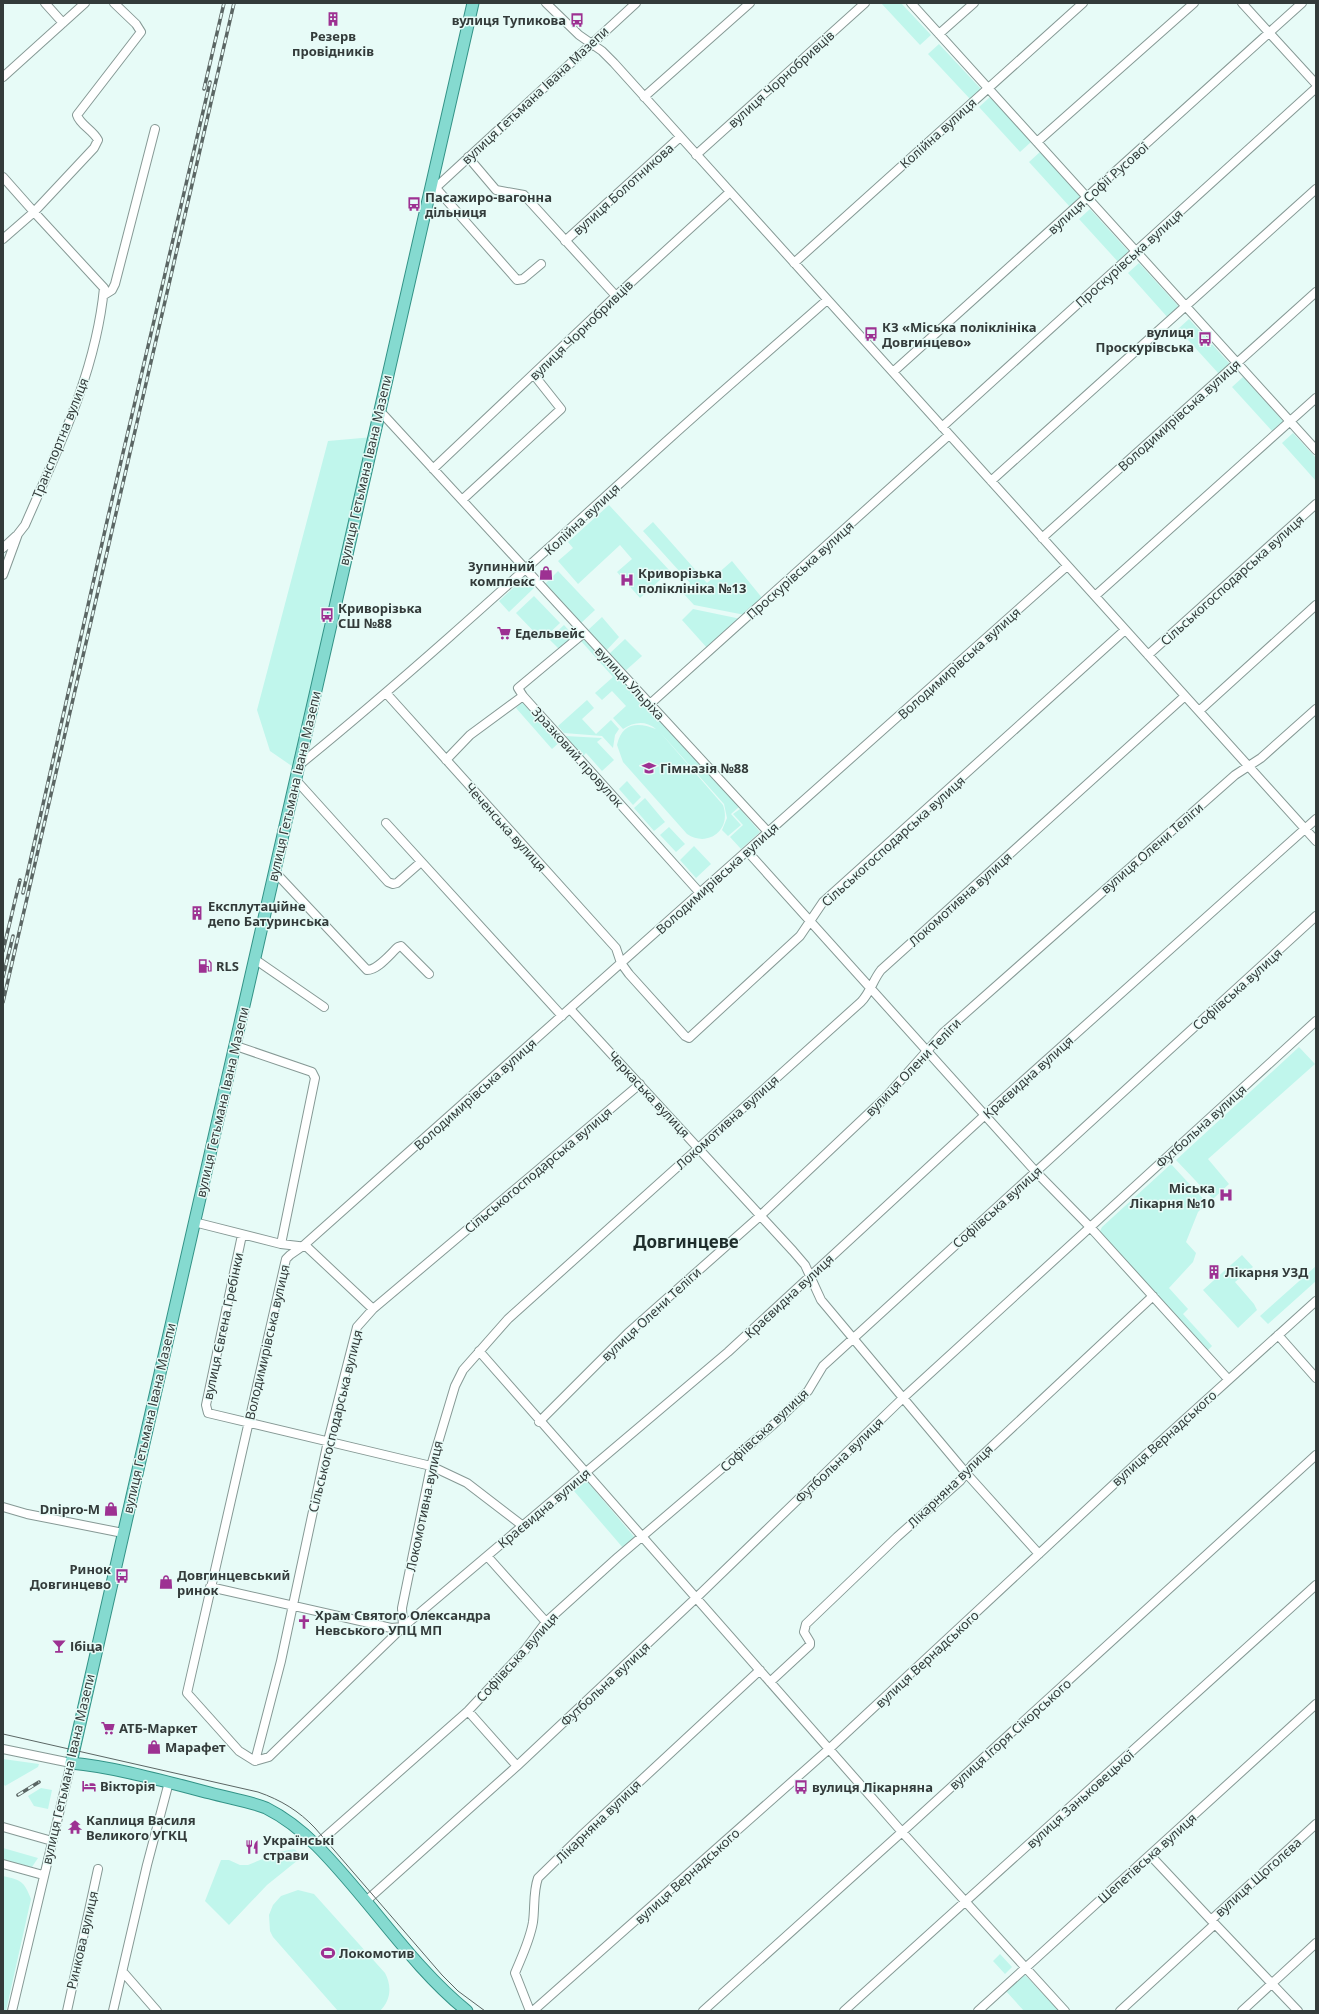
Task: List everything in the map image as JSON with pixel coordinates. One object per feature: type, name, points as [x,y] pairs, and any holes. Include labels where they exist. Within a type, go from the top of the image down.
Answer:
[{"type":"main road","name":"вулиця Гетьмана Івана Мазепи","points":[[71,1763],[194,1222],[256,960],[274,871],[379,410],[432,190],[473,3]]},
{"type":"main road","points":[[71,1763],[169,1782],[264,1808],[285,1820],[316,1844],[443,1990],[467,2011]]},
{"type":"street","points":[[45,3],[63,23]]},
{"type":"street","points":[[3,77],[85,3]]},
{"type":"street","points":[[3,239],[34,212],[97,144],[98,140],[95,134],[80,120],[77,115],[139,36],[140,32],[138,27],[114,3]]},
{"type":"street","points":[[546,3],[579,35],[602,51],[1316,841]]},
{"type":"street","name":"вулиця Гетьмана Івана Мазепи","points":[[432,190],[636,3]]},
{"type":"street","points":[[644,97],[750,3]]},
{"type":"street","name":"вулиця Чорнобривців","points":[[696,155],[865,3]]},
{"type":"street","points":[[911,3],[1316,450]]},
{"type":"street","points":[[939,34],[974,3]]},
{"type":"street","name":"Колійна вулиця","points":[[794,263],[1082,3]]},
{"type":"street","points":[[1038,142],[1194,3]]},
{"type":"street","points":[[1242,3],[1316,84]]},
{"type":"street","name":"вулиця Софії Русової","points":[[893,372],[1302,3]]},
{"type":"street","name":"Проскурівська вулиця","points":[[942,427],[1316,88]]},
{"type":"street","name":"Транспортна вулиця","points":[[3,575],[18,534],[25,525],[80,395],[87,372],[104,295],[112,290],[115,284],[155,129]]},
{"type":"street","name":"вулиця Болотникова","points":[[565,241],[680,137]]},
{"type":"street","name":"вулиця Болотникова","points":[[468,157],[496,190],[524,195],[616,296]]},
{"type":"street","points":[[3,177],[34,212],[102,283],[104,295]]},
{"type":"street","points":[[991,482],[1316,189]]},
{"type":"street","points":[[432,190],[517,280],[523,279],[541,264]]},
{"type":"street","name":"вулиця Чорнобривців","points":[[433,469],[616,296],[730,192]]},
{"type":"street","name":"Володимирівська вулиця","points":[[1042,538],[1316,292]]},
{"type":"street","name":"Колійна вулиця","points":[[298,766],[386,693],[525,571],[671,437],[827,300]]},
{"type":"street","points":[[462,500],[561,409],[534,375]]},
{"type":"street","points":[[1095,596],[1316,398]]},
{"type":"street","name":"вулиця Ульріха","points":[[379,410],[525,571],[768,832]]},
{"type":"street","name":"Проскурівська вулиця","points":[[650,704],[949,435]]},
{"type":"street","name":"Сільськогосподарська вулиця","points":[[1148,655],[1316,504]]},
{"type":"street","points":[[3,548],[18,534]]},
{"type":"street","name":"Володимирівська вулиця","points":[[255,1761],[239,1751],[187,1693],[210,1587],[286,1260],[1067,566]]},
{"type":"street","points":[[1199,711],[1316,605]]},
{"type":"street","name":"Сільськогосподарська вулиця","points":[[621,963],[685,1036],[689,1038],[800,936],[824,902],[1126,630]]},
{"type":"street","points":[[523,696],[518,688],[584,633]]},
{"type":"street","name":"Чеченська вулиця","points":[[386,693],[616,948],[621,963]]},
{"type":"street","name":"Зразковий провулок","points":[[446,760],[466,739],[523,696],[700,893]]},
{"type":"street","name":"Локомотивна вулиця","points":[[403,1627],[402,1608],[431,1466],[455,1386],[463,1370],[478,1351],[508,1319],[861,1002],[882,970],[1185,696]]},
{"type":"street","name":"вулиця Олени Теліги","points":[[539,1422],[628,1333],[760,1216],[884,1099],[926,1050],[943,1033],[1235,774],[1265,754],[1316,709]]},
{"type":"street","points":[[295,779],[388,882],[393,884],[397,883],[421,862]]},
{"type":"street","name":"Краєвидна вулиця","points":[[255,1761],[269,1757],[403,1627],[728,1352],[985,1116],[1316,819]]},
{"type":"street","points":[[386,823],[562,1016]]},
{"type":"street","points":[[747,851],[1036,1172],[1090,1227],[1228,1379]]},
{"type":"street","points":[[274,871],[368,970],[372,970],[401,946],[429,974]]},
{"type":"street","name":"Софіївська вулиця","points":[[316,1844],[468,1711],[525,1650],[546,1622],[774,1424],[808,1391],[823,1366],[1316,916]]},
{"type":"street","points":[[256,960],[324,1007]]},
{"type":"street","name":"Черкаська вулиця","points":[[570,1008],[793,1251],[810,1276],[814,1288],[821,1300],[966,1473],[1039,1554]]},
{"type":"street","name":"Футбольна вулиця","points":[[366,1901],[517,1766],[696,1598],[903,1398],[1316,1021]]},
{"type":"street","points":[[236,1046],[312,1072],[316,1078],[281,1244]]},
{"type":"street","name":"Сільськогосподарська вулиця","points":[[255,1761],[281,1661],[328,1441],[357,1327],[373,1309],[640,1084]]},
{"type":"street","points":[[194,1222],[281,1244],[307,1247],[373,1309]]},
{"type":"street","name":"вулиця Євгена Гребінки","points":[[242,1235],[206,1410],[208,1413],[431,1466],[467,1484],[523,1526]]},
{"type":"street","name":"Лікарняна вулиця","points":[[770,1682],[810,1645],[810,1642],[804,1632],[806,1624],[897,1537],[960,1481],[972,1465],[1153,1296]]},
{"type":"street","name":"вулиця Вернадського","points":[[531,2011],[829,1749],[1228,1379],[1316,1301]]},
{"type":"street","points":[[1278,1335],[1316,1378]]},
{"type":"street","points":[[478,1351],[902,1832],[1065,2011]]},
{"type":"street","name":"вулиця Ігоря Сікорського","points":[[703,2011],[902,1832],[1316,1454]]},
{"type":"street","points":[[3,1507],[27,1514],[123,1533]]},
{"type":"street","points":[[487,1556],[546,1622]]},
{"type":"street","name":"вулиця Заньковецької","points":[[844,2011],[1316,1586]]},
{"type":"street","points":[[210,1587],[391,1628],[403,1627]]},
{"type":"street","name":"Лікарняна вулиця","points":[[531,2011],[515,1972],[526,1946],[533,1923],[535,1887],[538,1878],[586,1830],[760,1670]]},
{"type":"street","name":"Шепетівська вулиця","points":[[978,2011],[1316,1704]]},
{"type":"street","points":[[468,1711],[517,1766]]},
{"type":"street","points":[[3,1749],[71,1763]]},
{"type":"street","name":"вулиця Гетьмана Івана Мазепи","points":[[12,2011],[43,1875],[71,1763]]},
{"type":"street","points":[[113,2011],[147,1865],[169,1782]]},
{"type":"street","name":"вулиця Щоголєва","points":[[1120,2011],[1316,1824]]},
{"type":"street","points":[[3,1827],[52,1841]]},
{"type":"street","points":[[1150,1855],[1298,2011]]},
{"type":"street","points":[[3,1864],[43,1875]]},
{"type":"street","name":"Ринкова вулиця","points":[[67,2011],[98,1869]]},
{"type":"street","points":[[1242,2011],[1316,1943]]},
{"type":"street","points":[[122,1972],[157,2011]]},
{"type":"green space","points":[[881,3],[901,3],[931,35],[920,45]]},
{"type":"green space","points":[[939,44],[981,89],[970,99],[928,54]]},
{"type":"green space","points":[[990,97],[1031,142],[1020,152],[979,107]]},
{"type":"green space","points":[[1040,152],[1081,197],[1070,207],[1029,162]]},
{"type":"green space","points":[[1090,209],[1131,254],[1120,264],[1079,219]]},
{"type":"green space","points":[[1139,263],[1181,309],[1169,319],[1128,273]]},
{"type":"green space","points":[[1189,319],[1230,364],[1219,374],[1178,329]]},
{"type":"green space","points":[[1243,377],[1284,422],[1273,432],[1232,387]]},
{"type":"green space","points":[[1293,433],[1316,458],[1316,481],[1282,443]]},
{"type":"green space","points":[[373,437],[299,771],[270,751],[257,710],[328,441]]},
{"type":"green space","points":[[609,505],[670,571],[640,598],[617,572],[632,559],[620,545],[578,584],[558,561],[573,548],[568,542]]},
{"type":"green space","points":[[653,522],[707,583],[732,561],[763,599],[745,615],[694,605],[681,591],[690,583],[643,531]]},
{"type":"green space","points":[[558,571],[595,610],[580,624],[543,586]]},
{"type":"green space","points":[[525,577],[534,588],[509,612],[499,601]]},
{"type":"green space","points":[[534,596],[560,623],[542,640],[516,613]]},
{"type":"green space","points":[[693,609],[741,619],[708,649],[682,620]]},
{"type":"green space","points":[[602,617],[619,637],[605,652],[586,632]]},
{"type":"green space","points":[[564,625],[574,636],[559,649],[549,639]]},
{"type":"green space","points":[[584,638],[739,807],[731,814],[741,825],[728,836],[722,830],[727,818],[724,804],[659,731],[723,805],[725,814],[724,822],[721,829],[716,834],[710,838],[703,839],[695,838],[687,834],[623,762],[617,745],[619,737],[627,728],[643,725],[656,729],[648,724],[640,723],[623,729],[613,718],[626,706],[612,691],[602,700],[595,693],[613,677],[581,641]]},
{"type":"green space","points":[[625,639],[642,656],[624,672],[608,655]]},
{"type":"green space","points":[[525,699],[562,740],[552,749],[516,708]]},
{"type":"green space","points":[[587,700],[594,708],[582,719],[596,734],[611,720],[619,729],[615,735],[613,748],[602,736],[564,733],[558,726]]},
{"type":"green space","points":[[565,736],[602,738],[597,742],[614,760],[602,771],[586,753],[583,756]]},
{"type":"green space","points":[[627,781],[641,797],[633,805],[619,789]]},
{"type":"green space","points":[[645,798],[665,822],[654,831],[634,808]]},
{"type":"green space","points":[[740,809],[760,832],[741,849],[730,837],[743,825],[733,814]]},
{"type":"green space","points":[[669,827],[685,844],[676,852],[660,835]]},
{"type":"green space","points":[[694,846],[711,864],[696,878],[680,860]]},
{"type":"green space","points":[[1299,1047],[1315,1064],[1208,1159],[1229,1184],[1213,1199],[1176,1160]]},
{"type":"green space","points":[[1171,1164],[1207,1203],[1198,1212],[1186,1242],[1196,1253],[1193,1262],[1169,1288],[1188,1309],[1183,1314],[1212,1346],[1207,1351],[1101,1236],[1100,1231],[1102,1227]]},
{"type":"green space","points":[[1242,1255],[1253,1267],[1235,1282],[1254,1304],[1257,1310],[1238,1328],[1203,1290]]},
{"type":"green space","points":[[1316,1266],[1316,1281],[1268,1324],[1260,1316]]},
{"type":"green space","points":[[586,1480],[636,1539],[624,1549],[574,1491]]},
{"type":"green space","points":[[3,1759],[39,1764],[38,1767],[5,1786],[3,1783]]},
{"type":"green space","points":[[41,1788],[52,1790],[48,1809],[34,1806],[28,1796]]},
{"type":"green space","points":[[3,1848],[38,1858],[32,1867],[3,1861]]},
{"type":"green space","points":[[294,1849],[303,1856],[267,1885],[229,1925],[205,1901],[221,1860],[229,1860],[240,1865],[248,1865],[279,1852]]},
{"type":"green space","points":[[3,1876],[21,1882],[26,1888],[31,1899],[6,2011],[3,2011]]},
{"type":"green space","name":"Локомотив","points":[[298,1890],[314,1894],[385,1973],[389,1983],[389,1993],[384,2007],[380,2011],[338,2011],[273,1937],[270,1931],[269,1915],[273,1905],[281,1896]]},
{"type":"green space","points":[[1000,1954],[1012,1967],[1005,1974],[993,1961]]},
{"type":"green space","points":[[1025,1975],[1059,2011],[1024,2011],[1005,1990],[1021,1976]]},
{"type":"tram line","points":[[3,1734],[258,1792],[282,1802],[303,1816],[315,1828],[442,1975],[458,1991],[485,2011]]},
{"type":"railway","points":[[204,89],[224,3]]},
{"type":"railway","points":[[3,1002],[234,3]]},
{"type":"railway","points":[[23,893],[108,517],[210,82]]},
{"type":"railway","points":[[3,951],[20,880]]},
{"type":"railway","points":[[3,977],[13,936]]},
{"type":"railway","points":[[18,1795],[39,1782]]},
{"type":"place","name":"Резерв провідників","points":[[333,19]]},
{"type":"place","name":"вулиця Тупикова","points":[[577,20]]},
{"type":"place","name":"Пасажиро-вагонна дільниця","points":[[414,204]]},
{"type":"place","name":"КЗ «Міська поліклініка Довгинцево»","points":[[871,334]]},
{"type":"place","name":"вулиця Проскурівська","points":[[1205,339]]},
{"type":"place","name":"Зупинний комплекс","points":[[546,573]]},
{"type":"place","name":"Криворізька поліклініка №13","points":[[627,580]]},
{"type":"place","name":"Криворізька СШ №88","points":[[327,615]]},
{"type":"place","name":"Едельвейс","points":[[504,633]]},
{"type":"place","name":"Гімназія №88","points":[[649,768]]},
{"type":"place","name":"Експлутаційне депо Батуринська","points":[[197,913]]},
{"type":"place","name":"RLS","points":[[205,966]]},
{"type":"place","name":"Міська Лікарня №10","points":[[1226,1195]]},
{"type":"place","name":"Лікарня УЗД","points":[[1214,1272]]},
{"type":"place","name":"Dnipro-M","points":[[111,1509]]},
{"type":"place","name":"Ринок Довгинцево","points":[[122,1576]]},
{"type":"place","name":"Довгинцевський ринок","points":[[166,1582]]},
{"type":"place","name":"Храм Святого Олександра Невського УПЦ МП","points":[[304,1622]]},
{"type":"place","name":"Ібіца","points":[[59,1646]]},
{"type":"place","name":"АТБ-Маркет","points":[[108,1728]]},
{"type":"place","name":"Марафет","points":[[154,1747]]},
{"type":"place","name":"Вікторія","points":[[89,1786]]},
{"type":"place","name":"вулиця Лікарняна","points":[[801,1787]]},
{"type":"place","name":"Каплиця Василя Великого УГКЦ","points":[[75,1827]]},
{"type":"place","name":"Українські страви","points":[[252,1847]]},
{"type":"place","name":"Локомотив","points":[[328,1953]]},
{"type":"district","name":"Довгинцеве","points":[[686,1241]]}]
